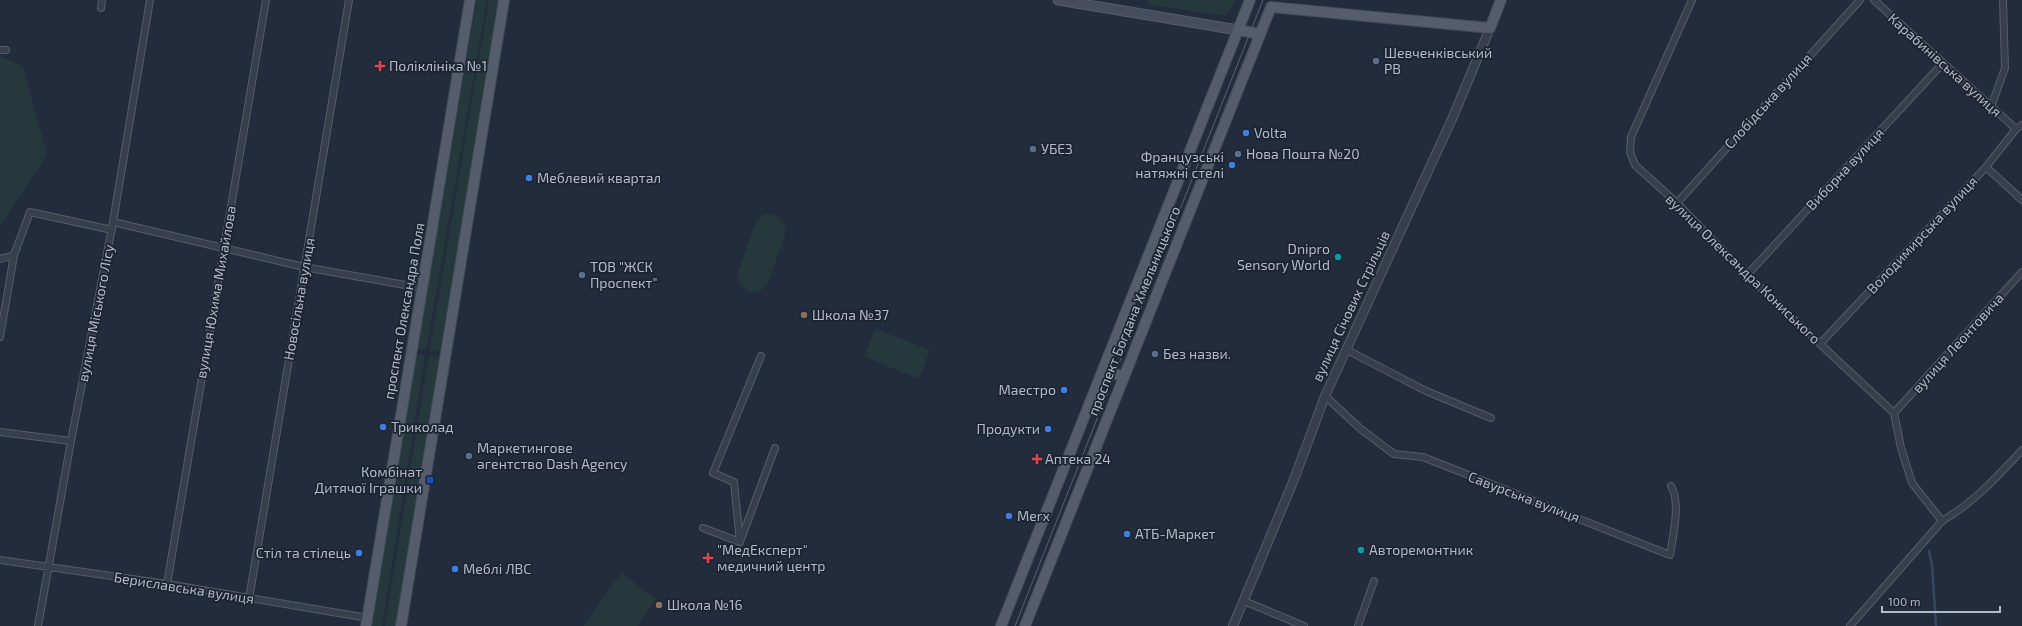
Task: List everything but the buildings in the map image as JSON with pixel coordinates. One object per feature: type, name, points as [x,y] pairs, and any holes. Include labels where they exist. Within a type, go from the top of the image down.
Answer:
[{"type":"main road","name":"проспект Олександра Поля","points":[[367,622],[470,0]]},
{"type":"main road","points":[[401,626],[504,0]]},
{"type":"main road","points":[[1058,0],[1260,34]]},
{"type":"main road","name":"проспект Богдана Хмельницького","points":[[1001,626],[1250,0]]},
{"type":"main road","name":"вулиця Січових Стрільців","points":[[1490,28],[1501,0]]},
{"type":"main road","points":[[1272,4],[1490,28]]},
{"type":"main road","name":"проспект Богдана Хмельницького","points":[[1025,626],[1272,4]]},
{"type":"main road","points":[[1103,369],[1124,377]]},
{"type":"street","points":[[101,8],[102,0]]},
{"type":"street","name":"вулиця Міського Лісу","points":[[38,626],[71,441],[112,230],[150,0]]},
{"type":"street","name":"вулиця Юхима Михайлова","points":[[167,584],[266,0]]},
{"type":"street","name":"Новосільна вулиця","points":[[249,599],[349,0]]},
{"type":"street","name":"вулиця Олександра Кониського","points":[[1692,0],[1631,136],[1630,152],[1635,165],[1677,202],[1747,274],[1894,413]]},
{"type":"street","name":"Слобідська вулиця","points":[[1677,202],[1860,0]]},
{"type":"street","name":"Карабинівська вулиця","points":[[1874,0],[2016,129]]},
{"type":"street","points":[[1990,106],[2005,68],[2003,0]]},
{"type":"street","name":"вулиця Січових Стрільців","points":[[1233,626],[1299,468],[1325,396],[1452,119],[1490,28]]},
{"type":"street","name":"Виборна вулиця","points":[[1747,274],[1943,63]]},
{"type":"street","name":"Володимирська вулиця","points":[[1820,344],[1986,167],[2016,129],[2022,125]]},
{"type":"street","points":[[1986,167],[2022,200]]},
{"type":"street","points":[[0,337],[14,255],[30,212],[112,230]]},
{"type":"street","points":[[113,222],[224,250],[304,268],[422,288]]},
{"type":"street","points":[[0,259],[14,255]]},
{"type":"street","name":"вулиця Леонтовича","points":[[1894,413],[2022,272]]},
{"type":"street","points":[[1346,350],[1426,391],[1491,418]]},
{"type":"street","points":[[740,542],[734,482],[713,473],[761,356]]},
{"type":"street","name":"Савурська вулиця","points":[[1325,396],[1362,430],[1394,454],[1423,457],[1670,555],[1675,520],[1674,495],[1671,486]]},
{"type":"street","points":[[1894,413],[1901,448],[1912,483],[1942,521]]},
{"type":"street","points":[[0,432],[71,441]]},
{"type":"street","points":[[740,542],[776,448]]},
{"type":"street","points":[[1850,626],[1942,521],[1958,512],[1990,484],[2022,450]]},
{"type":"street","points":[[704,528],[740,542]]},
{"type":"street","name":"Бериславська вулиця","points":[[0,560],[167,584],[367,622]]},
{"type":"street","points":[[1358,626],[1374,581]]},
{"type":"street","points":[[1244,601],[1304,626]]},
{"type":"green space","points":[[477,0],[487,0],[426,350],[417,349]]},
{"type":"green space","points":[[489,0],[500,0],[440,352],[430,350]]},
{"type":"green space","points":[[1148,0],[1236,0],[1226,15],[1217,15],[1146,4]]},
{"type":"green space","points":[[0,56],[23,67],[47,155],[0,226]]},
{"type":"green space","points":[[766,214],[774,215],[780,218],[786,231],[768,283],[760,291],[750,292],[741,286],[737,276],[755,224],[761,216]]},
{"type":"green space","points":[[875,329],[930,350],[919,379],[864,357]]},
{"type":"green space","points":[[416,354],[425,355],[382,626],[371,626]]},
{"type":"green space","points":[[429,356],[440,357],[396,626],[385,626]]},
{"type":"green space","points":[[621,573],[656,599],[637,626],[583,626]]},
{"type":"waterway","points":[[1929,551],[1932,565],[1936,626]]},
{"type":"tram line","points":[[1015,626],[1263,0]]},
{"type":"place","name":"Шевченківський РВ","points":[[1376,61]]},
{"type":"place","name":"Поліклініка №1","points":[[380,66]]},
{"type":"place","name":"Volta","points":[[1246,133]]},
{"type":"place","name":"УБЕЗ","points":[[1033,149]]},
{"type":"place","name":"Нова Пошта №20","points":[[1238,154]]},
{"type":"place","name":"Французські натяжні стелі","points":[[1232,165]]},
{"type":"place","name":"Меблевий квартал","points":[[529,178]]},
{"type":"place","name":"Dnipro Sensory World","points":[[1338,257]]},
{"type":"place","name":"ТОВ \"ЖСК Проспект\"","points":[[582,275]]},
{"type":"place","name":"Школа №37","points":[[804,315]]},
{"type":"place","name":"Без назви.","points":[[1155,354]]},
{"type":"place","name":"Маестро","points":[[1064,390]]},
{"type":"place","name":"Триколад","points":[[383,427]]},
{"type":"place","name":"Продукти","points":[[1048,429]]},
{"type":"place","name":"Маркетингове агентство Dash Agency","points":[[469,456]]},
{"type":"place","name":"Аптека 24","points":[[1037,459]]},
{"type":"place","name":"Комбінат Дитячої Іграшки","points":[[430,480]]},
{"type":"place","name":"Merx","points":[[1009,516]]},
{"type":"place","name":"АТБ-Маркет","points":[[1127,534]]},
{"type":"place","name":"Авторемонтник","points":[[1361,550]]},
{"type":"place","name":"Стіл та стілець","points":[[359,553]]},
{"type":"place","name":"\"МедЕксперт\" медичний центр","points":[[708,558]]},
{"type":"place","name":"Меблі ЛВС","points":[[455,569]]},
{"type":"place","name":"Школа №16","points":[[659,605]]}]
